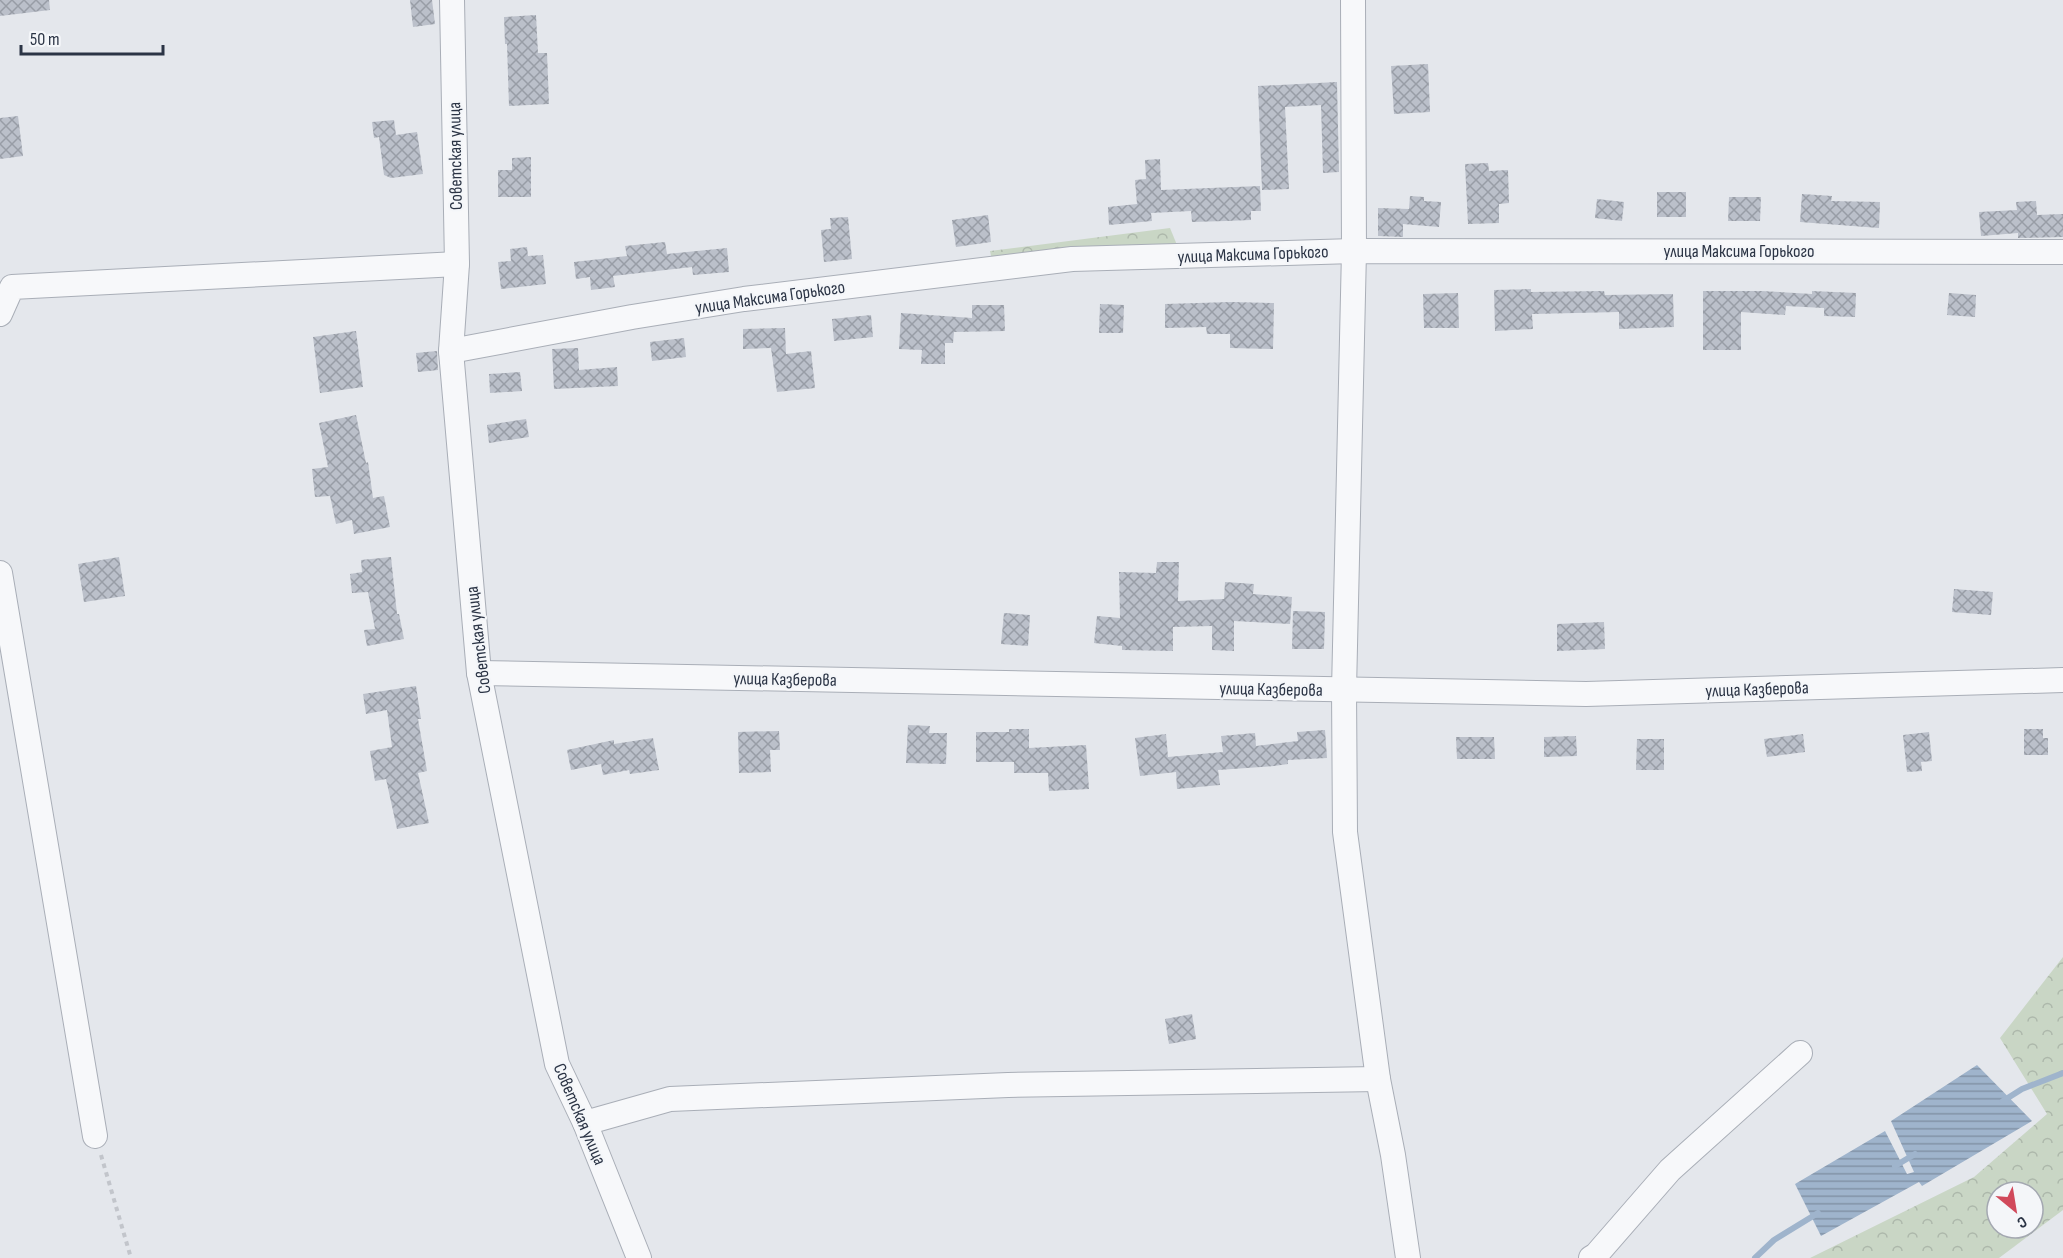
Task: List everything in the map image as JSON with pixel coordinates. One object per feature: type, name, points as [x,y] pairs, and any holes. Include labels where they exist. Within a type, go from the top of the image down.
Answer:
[{"type":"street","name":"Советская улица","points":[[452,0],[457,264],[451,351],[479,673],[558,1064],[585,1123],[639,1258]]},
{"type":"street","points":[[1353,0],[1354,251],[1344,690],[1345,832],[1378,1079],[1393,1155],[1408,1258]]},
{"type":"street","name":"улица Максима Горького","points":[[451,351],[632,317],[744,299],[1072,259],[1354,251],[2063,252]]},
{"type":"street","points":[[0,314],[12,287],[457,264]]},
{"type":"street","points":[[0,573],[95,1136]]},
{"type":"street","name":"улица Казберова","points":[[479,673],[1586,694],[2063,680]]},
{"type":"street","points":[[1591,1258],[1670,1170],[1800,1053]]},
{"type":"street","points":[[585,1123],[670,1099],[1008,1085],[1378,1079]]},
{"type":"path","points":[[95,1136],[131,1258]]},
{"type":"green space","points":[[1170,228],[1177,245],[993,265],[990,251]]},
{"type":"green space","points":[[2063,957],[2063,1210],[2045,1224],[2045,1180],[1985,1180],[1985,1240],[2023,1240],[1999,1258],[1810,1258],[1974,1177],[2047,1114],[2000,1038]]},
{"type":"water","points":[[1977,1065],[2032,1121],[1922,1186],[1919,1182],[1821,1236],[1795,1184],[1885,1131],[1907,1174],[1914,1172],[1891,1121]]},
{"type":"building","points":[[0,0],[49,0],[50,10],[0,16]]},
{"type":"building","points":[[410,0],[432,0],[435,24],[413,27]]},
{"type":"building","points":[[536,15],[538,53],[547,53],[549,104],[509,106],[504,17]]},
{"type":"building","points":[[1428,64],[1430,112],[1394,114],[1391,66]]},
{"type":"building","points":[[1337,82],[1339,172],[1323,173],[1321,105],[1285,107],[1289,189],[1262,190],[1258,86]]},
{"type":"building","points":[[18,116],[23,156],[0,159],[0,118]]},
{"type":"building","points":[[394,120],[396,135],[417,132],[423,174],[391,178],[384,175],[379,137],[374,138],[372,122]]},
{"type":"building","points":[[531,157],[531,197],[498,197],[498,170],[512,170],[512,158]]},
{"type":"building","points":[[1160,159],[1161,190],[1260,186],[1261,211],[1251,211],[1251,220],[1192,222],[1191,211],[1151,213],[1152,221],[1109,225],[1108,207],[1137,204],[1135,180],[1146,179],[1145,160]]},
{"type":"building","points":[[1488,163],[1489,171],[1508,170],[1509,203],[1499,204],[1499,223],[1468,224],[1465,164]]},
{"type":"building","points":[[1657,192],[1686,192],[1686,217],[1657,217]]},
{"type":"building","points":[[1802,194],[1832,196],[1831,201],[1880,202],[1879,228],[1800,222]]},
{"type":"building","points":[[1410,196],[1424,197],[1424,201],[1441,202],[1439,227],[1403,224],[1403,237],[1378,236],[1378,208],[1409,209]]},
{"type":"building","points":[[1729,197],[1761,197],[1760,221],[1728,221]]},
{"type":"building","points":[[1597,199],[1624,202],[1622,221],[1595,218]]},
{"type":"building","points":[[2036,201],[2037,215],[2063,214],[2063,237],[2018,238],[2018,233],[1981,236],[1979,212],[2017,210],[2016,202]]},
{"type":"building","points":[[988,215],[991,242],[956,247],[952,220]]},
{"type":"building","points":[[848,217],[852,259],[824,262],[821,230],[831,229],[830,218]]},
{"type":"building","points":[[665,242],[667,254],[727,248],[729,272],[693,275],[692,267],[613,276],[615,287],[591,290],[590,277],[576,279],[574,262],[627,256],[625,246]]},
{"type":"building","points":[[527,247],[528,256],[543,255],[546,284],[501,289],[498,262],[511,261],[510,249]]},
{"type":"building","points":[[1531,289],[1531,292],[1604,291],[1605,295],[1673,294],[1674,327],[1619,329],[1619,312],[1532,314],[1533,329],[1495,331],[1494,290]]},
{"type":"building","points":[[1703,291],[1856,293],[1855,317],[1824,316],[1824,308],[1786,306],[1785,315],[1741,312],[1741,350],[1703,350]]},
{"type":"building","points":[[1458,293],[1459,328],[1424,328],[1423,294]]},
{"type":"building","points":[[1949,293],[1976,295],[1975,317],[1947,315]]},
{"type":"building","points":[[1274,303],[1273,349],[1230,348],[1230,334],[1207,334],[1206,327],[1165,328],[1165,304]]},
{"type":"building","points":[[1100,304],[1124,305],[1123,333],[1099,333]]},
{"type":"building","points":[[972,305],[1004,305],[1005,331],[954,332],[953,343],[945,343],[945,364],[921,364],[922,350],[899,349],[901,313],[972,318]]},
{"type":"building","points":[[871,315],[873,337],[834,341],[832,319]]},
{"type":"building","points":[[785,328],[786,354],[811,351],[815,388],[777,392],[771,348],[743,349],[743,329]]},
{"type":"building","points":[[356,331],[363,387],[320,393],[313,337]]},
{"type":"building","points":[[684,338],[686,357],[652,361],[650,342]]},
{"type":"building","points":[[578,348],[579,370],[617,367],[618,386],[554,389],[552,349]]},
{"type":"building","points":[[437,351],[438,370],[418,372],[416,353]]},
{"type":"building","points":[[520,372],[522,391],[490,393],[489,374]]},
{"type":"building","points":[[356,415],[366,463],[368,462],[373,498],[384,496],[390,527],[354,534],[352,520],[336,524],[330,496],[315,497],[312,469],[328,467],[319,423]]},
{"type":"building","points":[[526,419],[529,437],[489,443],[487,425]]},
{"type":"building","points":[[119,557],[125,596],[84,602],[78,564]]},
{"type":"building","points":[[391,557],[397,614],[399,614],[404,639],[367,646],[364,630],[375,629],[368,592],[352,593],[350,574],[362,572],[361,560]]},
{"type":"building","points":[[1157,562],[1179,562],[1178,601],[1224,599],[1225,582],[1254,584],[1253,594],[1292,597],[1290,624],[1234,621],[1234,651],[1212,650],[1212,626],[1173,627],[1173,651],[1122,650],[1122,646],[1094,643],[1097,616],[1120,618],[1119,572],[1156,573]]},
{"type":"building","points":[[1954,589],[1993,592],[1991,615],[1952,612]]},
{"type":"building","points":[[1293,611],[1325,612],[1324,649],[1292,649]]},
{"type":"building","points":[[1004,613],[1030,615],[1028,646],[1001,644]]},
{"type":"building","points":[[1604,622],[1605,649],[1557,651],[1557,624]]},
{"type":"building","points":[[416,686],[421,719],[418,719],[427,771],[418,773],[429,823],[397,829],[386,779],[375,781],[370,751],[392,747],[387,710],[366,714],[363,694]]},
{"type":"building","points":[[908,725],[930,726],[929,733],[947,733],[946,764],[906,763]]},
{"type":"building","points":[[1009,729],[1029,729],[1029,748],[1086,745],[1089,789],[1049,791],[1048,773],[1014,773],[1014,762],[976,762],[976,732],[1009,732]]},
{"type":"building","points":[[2024,729],[2043,729],[2043,738],[2048,738],[2048,755],[2024,755]]},
{"type":"building","points":[[1325,730],[1327,758],[1288,760],[1288,764],[1274,766],[1218,770],[1220,785],[1177,789],[1176,772],[1140,776],[1135,738],[1166,734],[1168,757],[1223,752],[1221,736],[1255,733],[1256,746],[1298,741],[1297,732]]},
{"type":"building","points":[[779,731],[780,750],[770,750],[771,772],[739,773],[738,732]]},
{"type":"building","points":[[1929,732],[1932,761],[1921,762],[1922,771],[1907,772],[1903,735]]},
{"type":"building","points":[[1803,734],[1805,752],[1767,757],[1764,739]]},
{"type":"building","points":[[1576,736],[1577,756],[1544,757],[1544,737]]},
{"type":"building","points":[[1456,737],[1494,737],[1495,759],[1457,759]]},
{"type":"building","points":[[653,738],[659,770],[630,774],[629,770],[603,775],[601,764],[571,770],[567,750],[614,740],[614,744]]},
{"type":"building","points":[[1637,739],[1664,739],[1664,770],[1636,770]]},
{"type":"building","points":[[1192,1014],[1196,1039],[1169,1044],[1165,1019]]},
{"type":"waterway","points":[[2003,1101],[2022,1089],[2063,1073]]},
{"type":"waterway","points":[[1895,1166],[1915,1154]]},
{"type":"waterway","points":[[1755,1258],[1774,1240],[1818,1213]]}]
